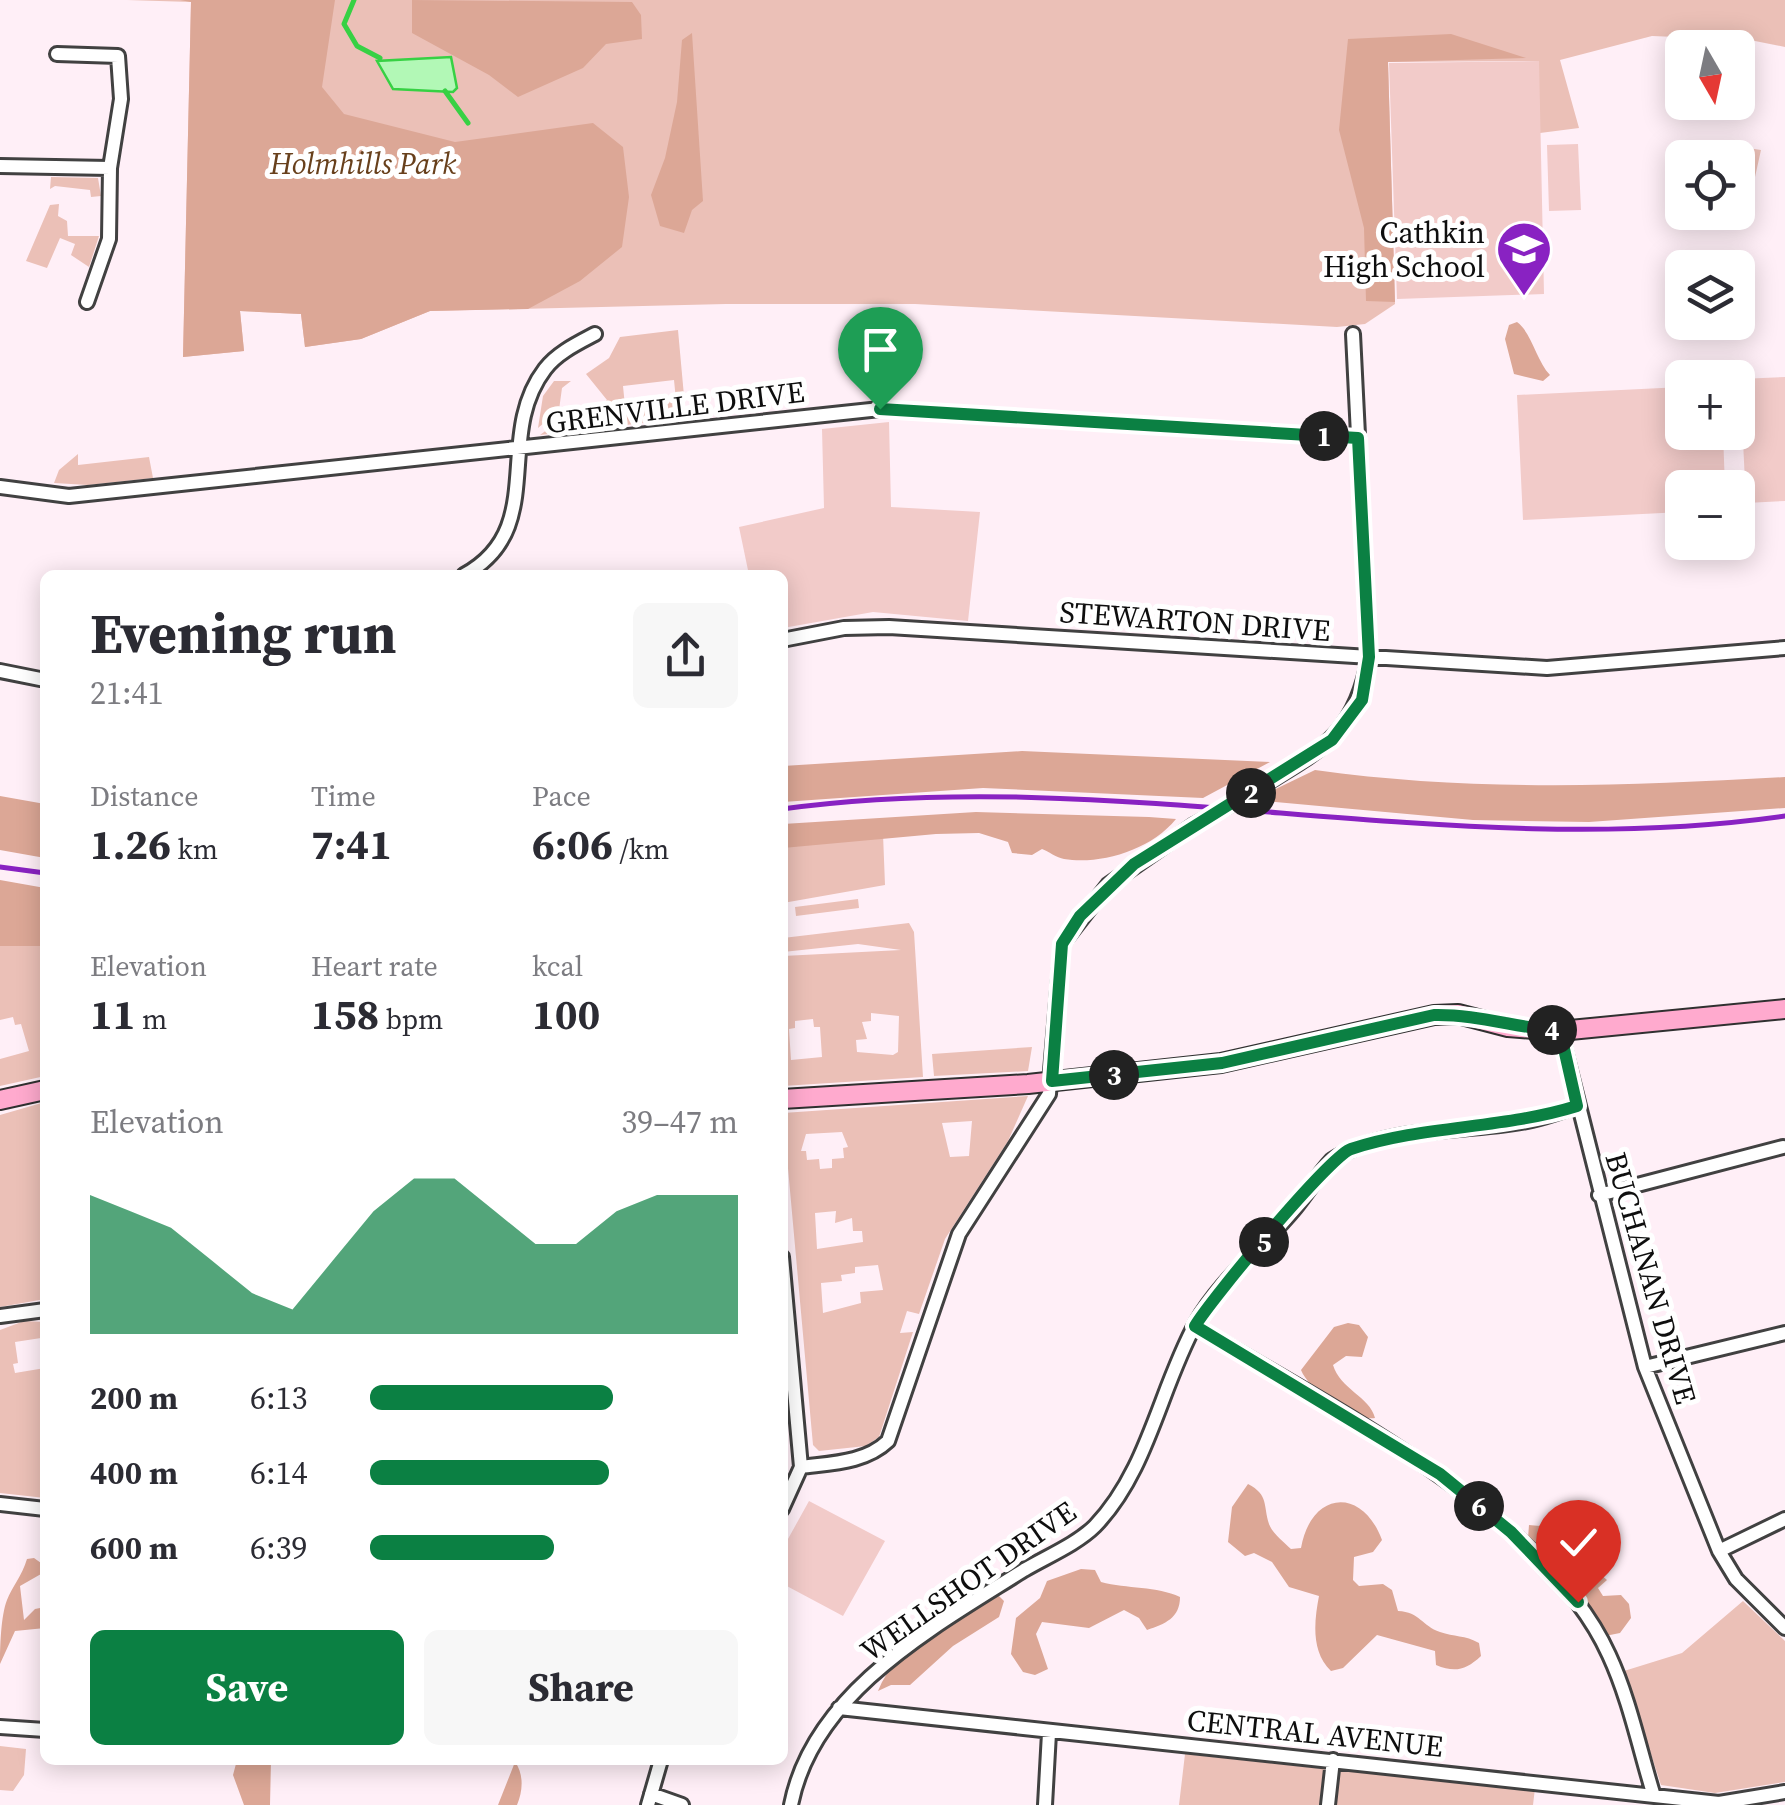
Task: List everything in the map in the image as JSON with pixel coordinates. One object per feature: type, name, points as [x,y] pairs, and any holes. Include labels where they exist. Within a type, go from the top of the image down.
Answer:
[{"type":"street","points":[[56,54],[118,56],[122,99],[110,168],[109,239],[87,302]]},
{"type":"street","points":[[0,166],[110,168]]},
{"type":"street","points":[[470,570],[503,544],[516,510],[516,451],[546,367],[596,334]]},
{"type":"street","points":[[801,1467],[859,1458],[876,1452],[888,1441],[958,1234],[1034,1122],[1052,1081],[1062,944],[1108,885],[1332,740],[1362,700],[1369,657],[1353,334]]},
{"type":"street","name":"GRENVILLE DRIVE","points":[[0,487],[69,496],[880,409],[1358,438]]},
{"type":"street","name":"STEWARTON DRIVE","points":[[788,639],[844,628],[889,626],[1547,668],[1785,648]]},
{"type":"street","points":[[0,671],[40,679]]},
{"type":"street","points":[[788,1099],[1052,1081],[1222,1063],[1434,1015],[1458,1014],[1508,1027],[1560,1031],[1785,1009]]},
{"type":"street","name":"BUCHANAN DRIVE","points":[[1560,1031],[1645,1367],[1719,1551],[1736,1579],[1785,1628]]},
{"type":"street","points":[[0,1100],[40,1091]]},
{"type":"street","name":"WELLSHOT DRIVE","points":[[791,1805],[797,1772],[839,1708],[879,1669],[945,1619],[1093,1528],[1118,1496],[1138,1460],[1195,1326],[1320,1174],[1348,1150],[1401,1138],[1532,1120],[1577,1106]]},
{"type":"street","points":[[1599,1194],[1784,1147]]},
{"type":"street","points":[[0,1316],[40,1311]]},
{"type":"street","points":[[1195,1326],[1440,1474],[1511,1532],[1578,1602],[1609,1654],[1653,1793]]},
{"type":"street","points":[[1645,1367],[1785,1333]]},
{"type":"street","points":[[788,1334],[801,1467],[788,1496]]},
{"type":"street","points":[[0,1504],[40,1508]]},
{"type":"street","points":[[1719,1551],[1785,1519]]},
{"type":"street","name":"CENTRAL AVENUE","points":[[839,1708],[1719,1803],[1785,1792]]},
{"type":"street","points":[[0,1727],[40,1730]]},
{"type":"street","points":[[1045,1805],[1049,1732]]},
{"type":"street","points":[[1328,1805],[1333,1760]]},
{"type":"street","points":[[660,1765],[649,1800],[682,1805]]},
{"type":"green space","name":"Holmhills Park","points":[[127,0],[1785,0],[1785,47],[1755,41],[1755,30],[1665,30],[1665,37],[1652,36],[1560,60],[1579,128],[1540,133],[1538,61],[1388,62],[1395,304],[1365,324],[1337,327],[915,304],[726,304],[430,311],[361,339],[305,347],[301,314],[240,311],[244,351],[183,357],[191,2]]},
{"type":"green space","points":[[180,0],[335,0],[322,87],[344,114],[455,142],[593,123],[623,147],[629,197],[622,247],[580,281],[528,309],[430,311],[361,339],[305,347],[301,314],[240,311],[244,351],[183,357],[191,2]]},
{"type":"green space","points":[[412,0],[632,2],[641,15],[642,39],[606,44],[583,68],[518,97],[489,75],[412,33]]},
{"type":"green space","points":[[692,33],[703,201],[692,210],[684,233],[660,226],[651,195],[665,158],[677,102],[682,40]]},
{"type":"green space","points":[[1451,34],[1526,58],[1388,62],[1395,302],[1366,301],[1364,228],[1339,130],[1348,39]]},
{"type":"green space","points":[[1755,149],[1761,150],[1755,177]]},
{"type":"green space","points":[[51,177],[98,178],[101,196],[91,197],[90,190],[55,186],[50,189]]},
{"type":"green space","points":[[59,204],[58,216],[67,221],[68,236],[99,236],[89,267],[71,255],[75,244],[60,238],[47,268],[26,261],[50,205]]},
{"type":"green space","points":[[1517,322],[1550,375],[1543,381],[1514,374],[1505,339],[1509,325]]},
{"type":"green space","points":[[678,330],[686,418],[540,435],[564,417],[589,416],[607,400],[586,374],[609,358],[620,337]],"holes":[[[674,380],[676,400],[625,406],[623,386]]]},
{"type":"green space","points":[[554,381],[571,381],[562,388],[559,410],[538,428],[543,396]]},
{"type":"green space","points":[[78,454],[78,465],[149,457],[153,478],[88,485],[54,483],[59,470]]},
{"type":"green space","points":[[1022,751],[1270,762],[1203,798],[983,788],[788,802],[788,766]]},
{"type":"green space","points":[[1315,770],[1491,784],[1608,785],[1785,777],[1785,808],[1589,822],[1473,820],[1253,800]]},
{"type":"green space","points":[[0,796],[40,803],[40,857],[0,850]]},
{"type":"green space","points":[[976,812],[1176,819],[1138,847],[1093,860],[1064,859],[1042,849],[1032,855],[1012,853],[1008,842],[979,833],[788,848],[788,824]]},
{"type":"green space","points":[[883,834],[885,885],[788,902],[788,846]]},
{"type":"green space","points":[[0,880],[40,887],[40,946],[0,946]]},
{"type":"green space","points":[[858,899],[859,908],[796,916],[795,907]]},
{"type":"green space","points":[[909,923],[914,932],[923,1077],[788,1086],[788,956],[901,950],[858,944],[788,951],[788,937]],"holes":[[[871,1013],[899,1016],[898,1052],[857,1052],[856,1040],[867,1039],[862,1022],[871,1021]],[[813,1019],[814,1027],[820,1027],[822,1057],[791,1060],[789,1029],[795,1028],[795,1021]]]},
{"type":"green space","points":[[0,946],[40,946],[40,1077],[0,1086],[0,1059],[29,1051],[21,1024],[15,1025],[13,1017],[0,1020]]},
{"type":"green space","points":[[1032,1047],[1028,1071],[934,1076],[932,1054]]},
{"type":"green space","points":[[1028,1096],[1008,1141],[945,1239],[919,1314],[907,1311],[900,1333],[913,1332],[879,1437],[866,1446],[819,1451],[813,1445],[788,1168],[788,1113]],"holes":[[[972,1121],[969,1156],[950,1157],[942,1123]],[[842,1132],[848,1147],[843,1148],[844,1158],[832,1159],[832,1168],[820,1169],[819,1159],[807,1160],[806,1151],[801,1151],[806,1134]],[[836,1211],[835,1223],[852,1218],[853,1231],[862,1231],[863,1242],[817,1249],[815,1213]],[[878,1265],[883,1290],[860,1292],[861,1303],[823,1313],[821,1283],[842,1281],[841,1275],[855,1273],[855,1267]]]},
{"type":"green space","points":[[40,1103],[40,1300],[0,1307],[0,1115]]},
{"type":"green space","points":[[24,1321],[40,1322],[40,1338],[15,1342],[18,1363],[13,1364],[15,1373],[40,1369],[40,1497],[0,1493],[0,1330]]},
{"type":"green space","points":[[1359,1325],[1368,1337],[1362,1357],[1346,1356],[1333,1365],[1375,1418],[1355,1415],[1333,1403],[1301,1370],[1334,1327]]},
{"type":"green space","points":[[1248,1484],[1262,1496],[1273,1531],[1291,1549],[1301,1548],[1315,1515],[1326,1506],[1338,1502],[1362,1510],[1382,1540],[1373,1552],[1354,1557],[1353,1580],[1359,1586],[1383,1584],[1392,1590],[1398,1611],[1411,1614],[1440,1632],[1479,1643],[1481,1656],[1465,1667],[1449,1669],[1436,1665],[1435,1651],[1377,1635],[1343,1668],[1331,1671],[1317,1646],[1319,1596],[1289,1587],[1272,1562],[1254,1553],[1245,1556],[1228,1542],[1232,1507]]},
{"type":"green space","points":[[1529,1525],[1562,1528],[1566,1543],[1591,1535],[1601,1541],[1604,1553],[1594,1569],[1607,1580],[1598,1588],[1603,1596],[1621,1595],[1629,1604],[1631,1618],[1620,1633],[1605,1636],[1581,1597],[1528,1538]]},
{"type":"green space","points":[[27,1559],[40,1562],[40,1575],[20,1586],[24,1620],[40,1608],[40,1628],[15,1631],[0,1664],[7,1600]]},
{"type":"green space","points":[[1081,1569],[1095,1570],[1101,1582],[1180,1597],[1177,1610],[1165,1622],[1147,1630],[1139,1618],[1124,1610],[1089,1628],[1042,1622],[1036,1634],[1048,1669],[1035,1675],[1023,1672],[1011,1654],[1016,1618],[1040,1598],[1047,1581]]},
{"type":"green space","points":[[998,1595],[1004,1601],[999,1617],[953,1646],[910,1685],[891,1685],[878,1691],[887,1674],[913,1646]]},
{"type":"green space","points":[[1743,1601],[1785,1641],[1785,1782],[1715,1793],[1661,1785],[1624,1671],[1682,1653]]},
{"type":"green space","points":[[0,1746],[26,1749],[24,1775],[13,1791],[0,1790]]},
{"type":"green space","points":[[1185,1754],[1325,1769],[1321,1805],[1179,1805]]},
{"type":"green space","points":[[236,1765],[271,1765],[270,1805],[244,1805],[233,1775]]},
{"type":"green space","points":[[516,1765],[522,1783],[517,1805],[498,1805]]},
{"type":"green space","points":[[1337,1770],[1535,1788],[1533,1805],[1334,1805]]},
{"type":"shaded area","points":[[451,57],[457,88],[453,92],[393,89],[377,61]]},
{"type":"shaded area","points":[[1539,61],[1544,294],[1397,299],[1389,63]]},
{"type":"shaded area","points":[[1578,144],[1581,210],[1549,211],[1547,145]]},
{"type":"shaded area","points":[[1785,377],[1785,501],[1755,503],[1755,470],[1744,470],[1743,450],[1755,450],[1755,378]]},
{"type":"shaded area","points":[[1665,388],[1665,450],[1724,450],[1724,470],[1665,470],[1665,513],[1523,520],[1517,395]]},
{"type":"shaded area","points":[[889,422],[891,507],[980,512],[968,621],[873,612],[788,627],[788,570],[748,570],[739,527],[824,508],[822,429]]},
{"type":"shaded area","points":[[809,1501],[885,1541],[843,1616],[788,1587],[788,1539]]},
{"type":"waterway","points":[[354,0],[344,24],[357,46],[380,58]]},
{"type":"waterway","points":[[445,91],[468,123]]},
{"type":"railway","points":[[788,808],[908,798],[1033,797],[1534,829],[1660,828],[1785,816]]},
{"type":"railway","points":[[0,867],[40,872]]},
{"type":"place","name":"Cathkin High School","points":[[1524,298]]},
{"type":"route","points":[[880,409],[1358,438],[1369,657],[1362,700],[1332,740],[1134,864],[1080,916],[1062,944],[1052,1081],[1222,1063],[1434,1015],[1458,1014],[1508,1027],[1560,1031],[1577,1106],[1532,1120],[1401,1138],[1348,1150],[1332,1160],[1296,1207],[1206,1307],[1195,1326],[1440,1474],[1511,1532],[1578,1602]]}]
